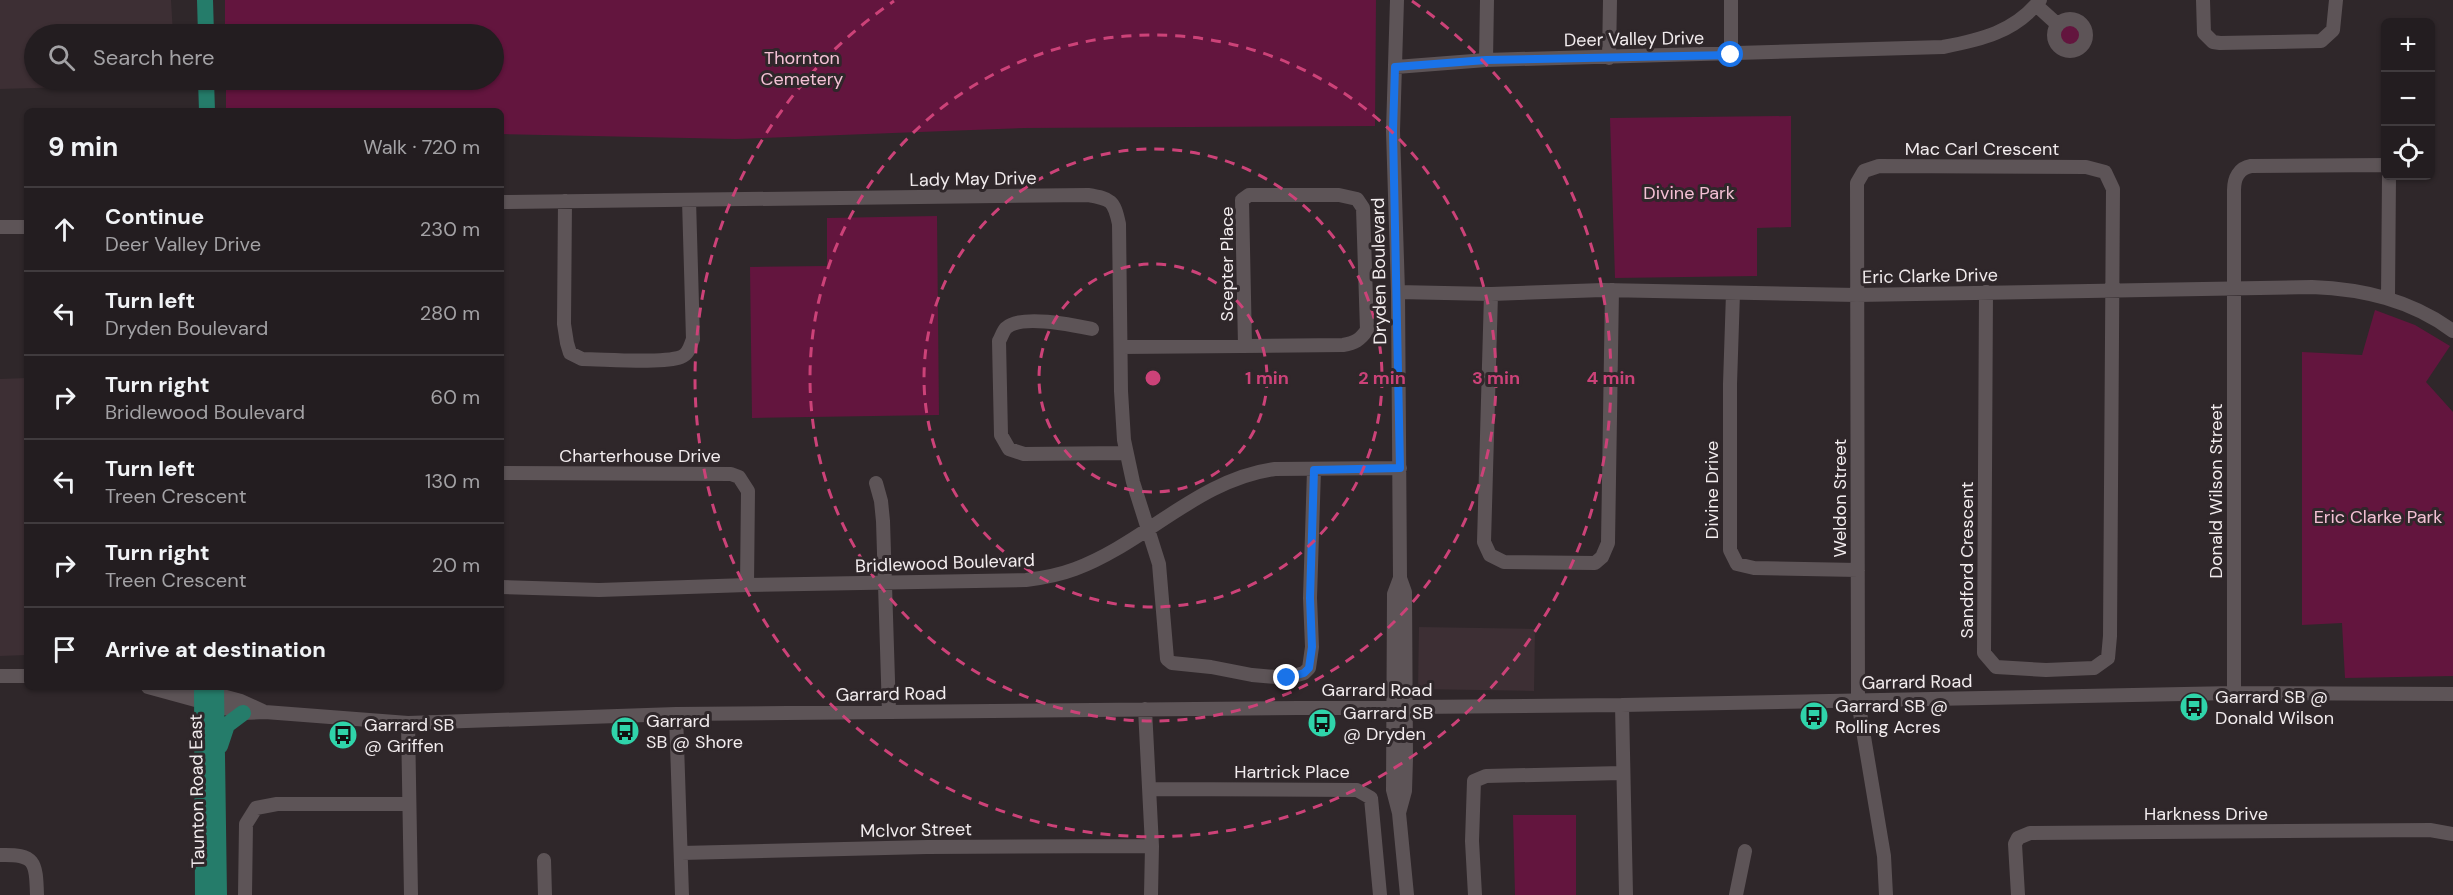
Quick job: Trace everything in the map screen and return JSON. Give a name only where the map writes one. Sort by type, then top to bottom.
[{"type":"main road","points":[[205,0],[206,24]]},
{"type":"main road","points":[[207,90],[207,108]]},
{"type":"main road","name":"Taunton Road East","points":[[206,693],[218,756],[219,895]]},
{"type":"main road","name":"Taunton Road East","points":[[203,895],[206,693]]},
{"type":"main road","points":[[218,756],[227,725],[243,713]]},
{"type":"street","name":"Dryden Boulevard","points":[[1397,0],[1393,131],[1398,292],[1400,578],[1394,594],[1405,791],[1398,813],[1407,895]]},
{"type":"street","points":[[1486,60],[1487,0]]},
{"type":"street","points":[[1609,58],[1610,0]]},
{"type":"street","points":[[1731,0],[1731,55]]},
{"type":"street","points":[[2203,0],[2204,33],[2213,42],[2220,44],[2320,41],[2333,30],[2336,0]]},
{"type":"street","name":"Deer Valley Drive","points":[[1395,67],[1486,60],[1731,55],[1943,47],[1983,40],[2014,24],[2038,3]]},
{"type":"street","points":[[2038,3],[2057,24]]},
{"type":"street","name":"Donald Wilson Street","points":[[2234,693],[2234,190],[2236,178],[2243,169],[2252,166],[2381,165]]},
{"type":"street","name":"Mac Carl Crescent","points":[[1857,295],[1857,183],[1864,171],[1879,166],[2085,167],[2105,172],[2113,189],[2111,292]]},
{"type":"street","points":[[2388,298],[2389,180]]},
{"type":"street","name":"Lady May Drive","points":[[504,202],[1088,195],[1108,199],[1115,207],[1119,224],[1121,391],[1126,453],[1159,564],[1167,659],[1172,663],[1211,667],[1252,675],[1296,677],[1304,673],[1311,662],[1310,598],[1314,470]]},
{"type":"street","name":"Scepter Place","points":[[1121,347],[1343,345],[1355,343],[1367,330],[1363,208],[1357,199],[1339,195],[1249,195],[1242,200],[1245,345]]},
{"type":"street","points":[[565,201],[564,324],[570,353],[582,359],[666,360],[682,357],[689,351],[693,339],[688,200]]},
{"type":"street","points":[[0,227],[24,227]]},
{"type":"street","name":"Eric Clarke Drive","points":[[1398,292],[1491,294],[1612,290],[1857,295],[2336,288],[2388,298],[2424,314],[2453,332]]},
{"type":"street","points":[[1491,294],[1484,542],[1490,555],[1504,562],[1595,563],[1602,557],[1608,543],[1612,290]]},
{"type":"street","name":"Sandford Crescent","points":[[1986,292],[1984,652],[1996,667],[2046,670],[2094,668],[2108,658],[2111,292]]},
{"type":"street","name":"Divine Drive","points":[[1733,293],[1730,384],[1730,550],[1737,564],[1754,568],[1858,570]]},
{"type":"street","name":"Weldon Street","points":[[1857,295],[1858,701],[1884,856],[1886,895]]},
{"type":"street","points":[[1092,329],[1059,322],[1016,323],[1006,328],[999,341],[1001,435],[1009,449],[1024,454],[1126,453]]},
{"type":"street","name":"Bridlewood Boulevard","points":[[504,587],[599,590],[1026,580],[1049,577],[1076,569],[1100,558],[1206,493],[1256,471],[1400,468]]},
{"type":"street","name":"Charterhouse Drive","points":[[504,473],[731,474],[739,477],[748,491],[747,585]]},
{"type":"street","points":[[876,483],[883,521],[889,712]]},
{"type":"street","points":[[0,676],[24,676]]},
{"type":"street","name":"Garrard Road","points":[[177,690],[241,700],[265,712]]},
{"type":"street","name":"Garrard Road","points":[[206,693],[243,713],[265,712],[408,723],[676,714],[1400,708],[2234,693],[2453,694]]},
{"type":"street","points":[[1622,705],[1626,895]]},
{"type":"street","points":[[1145,709],[1152,846],[1151,895]]},
{"type":"street","points":[[676,714],[682,895]]},
{"type":"street","points":[[408,723],[411,895]]},
{"type":"street","points":[[1475,895],[1472,841],[1474,781],[1486,776],[1622,773]]},
{"type":"street","name":"Hartrick Place","points":[[1149,789],[1357,790],[1371,798],[1380,895]]},
{"type":"street","points":[[246,895],[246,824],[256,808],[277,804],[409,804]]},
{"type":"street","name":"Harkness Drive","points":[[2018,895],[2015,844],[2018,838],[2030,833],[2430,830],[2453,834]]},
{"type":"street","name":"McIvor Street","points":[[681,853],[927,847],[1152,846]]},
{"type":"street","points":[[1736,895],[1745,851]]},
{"type":"street","points":[[0,855],[21,855],[32,863],[37,875],[37,895]]},
{"type":"street","points":[[544,860],[545,895]]},
{"type":"shaded area","points":[[0,0],[171,0],[172,24],[24,24],[24,88],[0,89]]},
{"type":"shaded area","points":[[24,378],[24,655],[0,656],[0,379]]},
{"type":"shaded area","points":[[1419,627],[1535,629],[1534,691],[1418,689]]},
{"type":"green space","name":"Thornton Cemetery","points":[[225,0],[1376,0],[1375,126],[1025,128],[736,139],[504,134],[504,108],[226,108],[226,90],[504,90],[504,24],[225,24]]},
{"type":"green space","points":[[2070,23],[2075,24],[2081,30],[2081,40],[2075,46],[2070,47],[2065,46],[2059,40],[2058,35],[2059,30],[2065,24]]},
{"type":"green space","name":"Divine Park","points":[[1791,116],[1791,227],[1757,228],[1757,276],[1615,278],[1610,118]]},
{"type":"green space","points":[[937,216],[939,415],[752,418],[750,267],[827,266],[827,218]]},
{"type":"green space","name":"Eric Clarke Park","points":[[2375,310],[2415,325],[2450,346],[2426,382],[2453,412],[2453,676],[2345,678],[2342,623],[2302,625],[2302,352],[2362,355]]},
{"type":"green space","points":[[1513,815],[1576,815],[1576,895],[1515,895]]},
{"type":"place","name":"Garrard SB @ Donald Wilson","points":[[2194,707]]},
{"type":"place","name":"Garrard SB @ Rolling Acres","points":[[1814,716]]},
{"type":"place","name":"Garrard SB @ Dryden","points":[[1322,723]]},
{"type":"place","name":"Garrard SB @ Shore","points":[[625,731]]},
{"type":"place","name":"Garrard SB @ Griffen","points":[[343,735]]},
{"type":"route","points":[[1287,678],[1304,673],[1311,662],[1310,598],[1314,470],[1400,468],[1393,131],[1395,67],[1486,60],[1731,55]]}]
